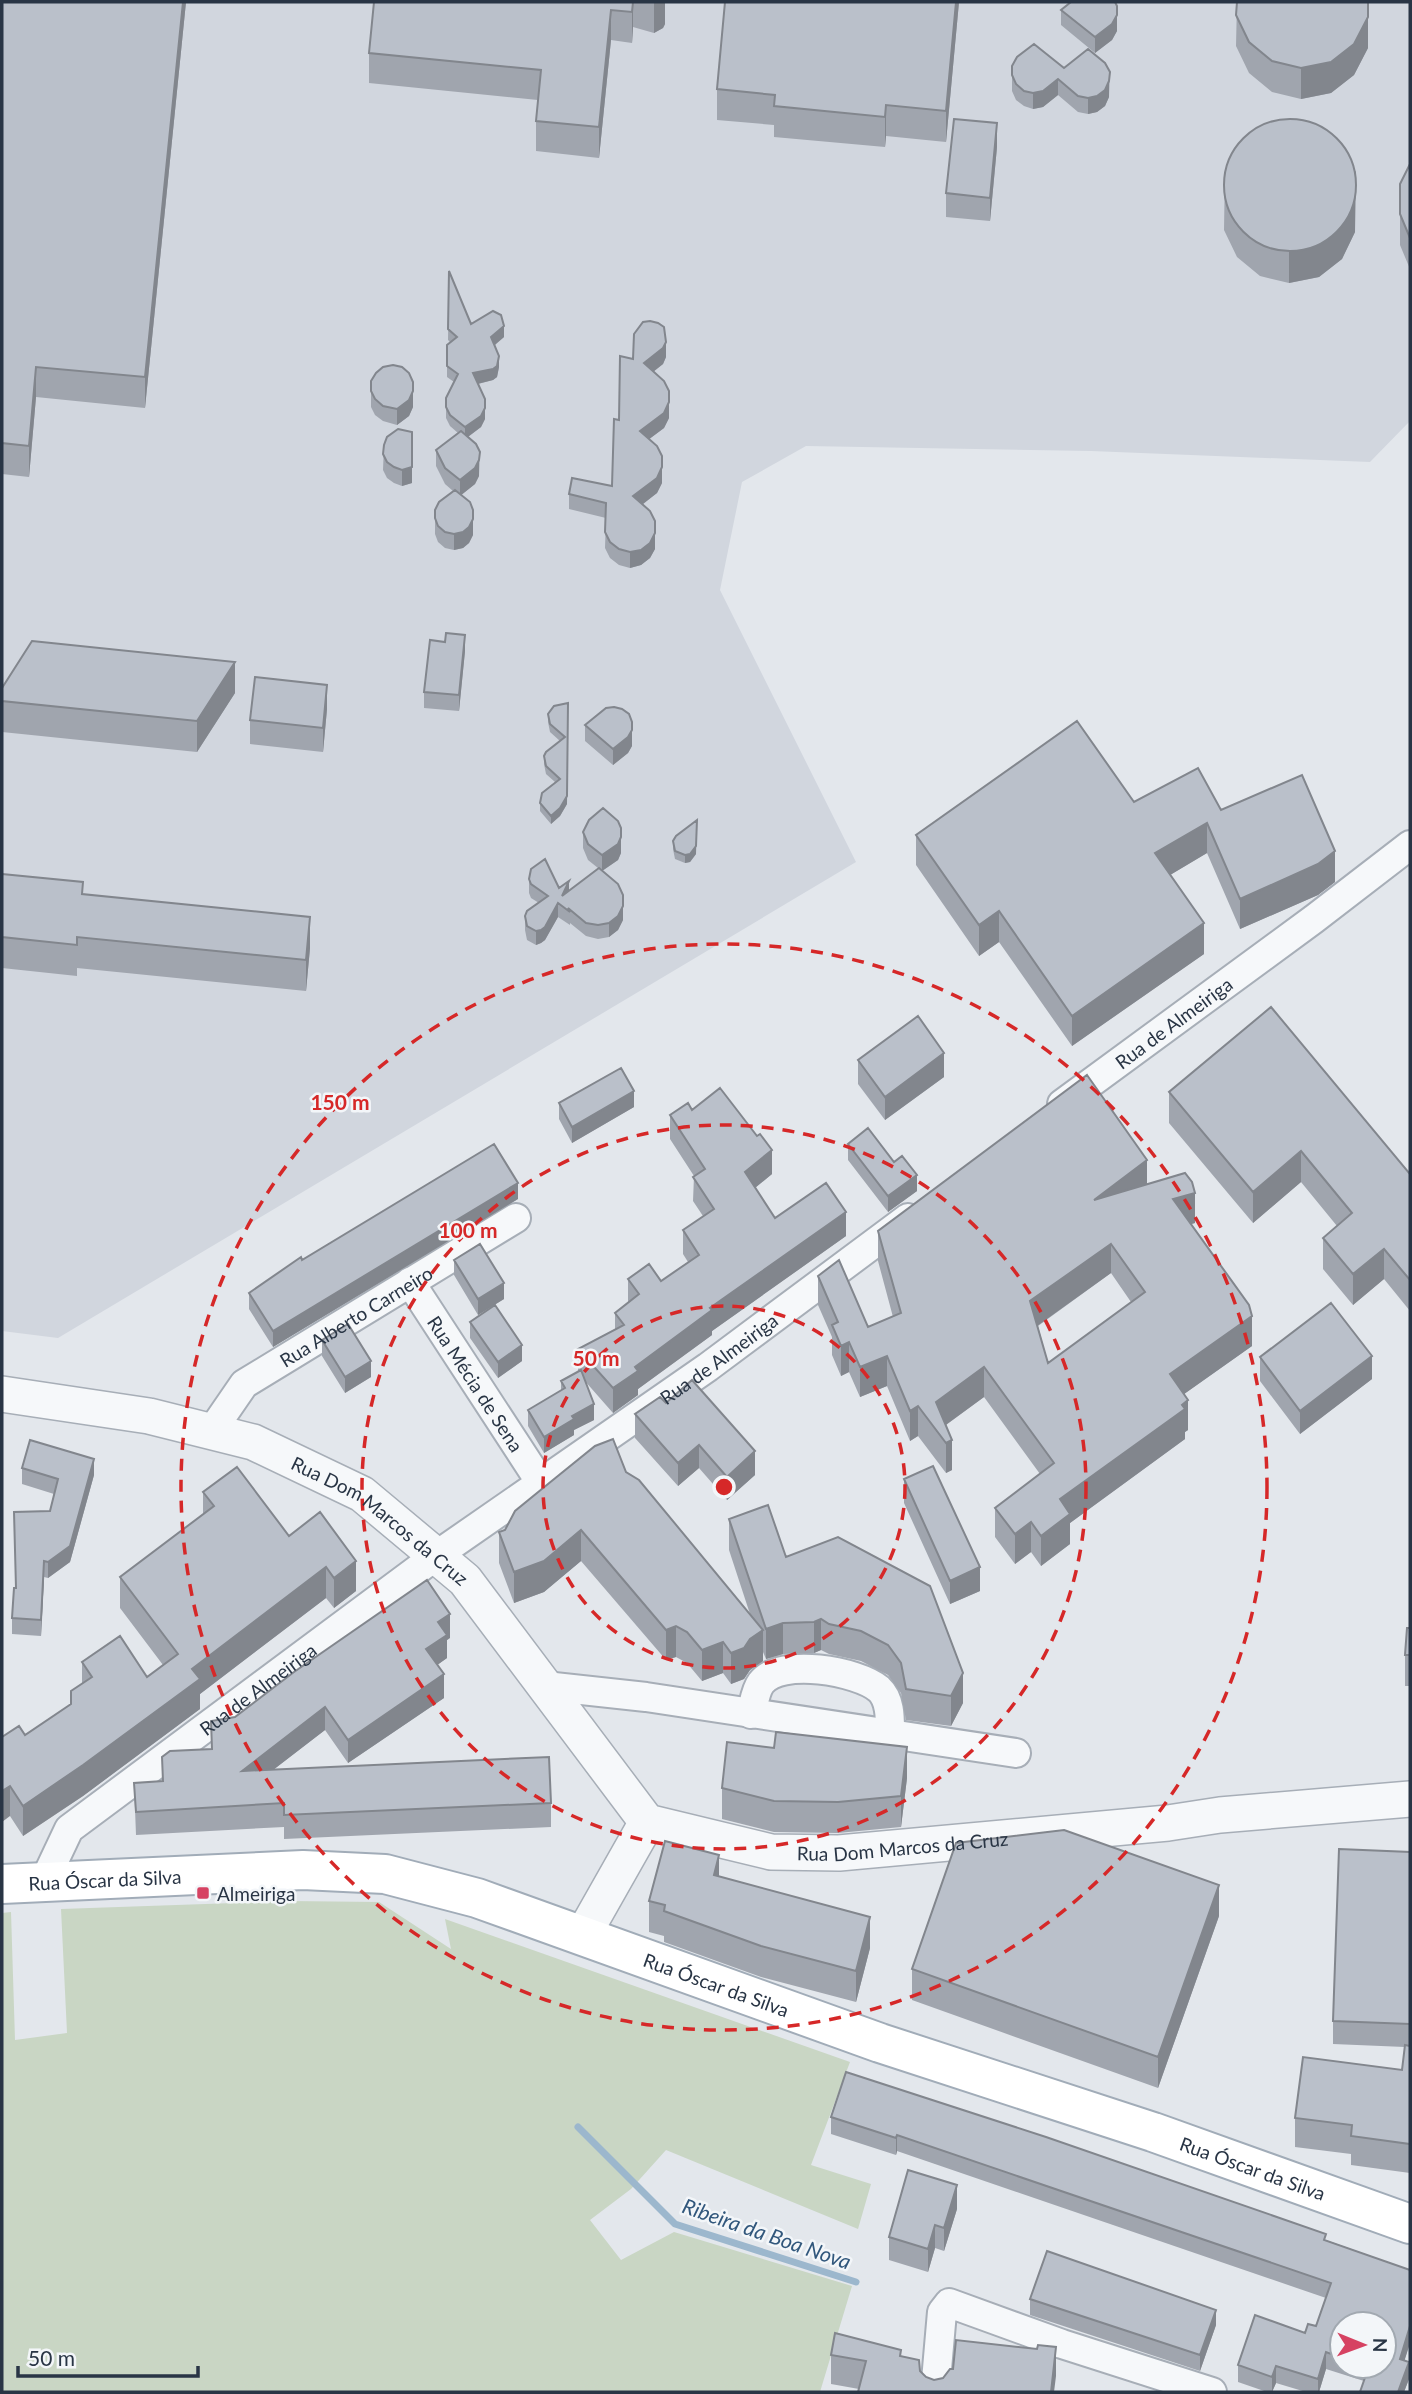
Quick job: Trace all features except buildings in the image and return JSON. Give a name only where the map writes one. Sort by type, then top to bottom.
[{"type":"main road","name":"Rua Óscar da Silva","points":[[2,1884],[303,1870],[385,1874],[477,1898],[880,2043],[1153,2132],[1410,2224]]},
{"type":"street","name":"Rua de Almeiriga","points":[[1042,1118],[1314,919],[1410,845]]},
{"type":"street","name":"Rua de Almeiriga","points":[[43,1884],[69,1829],[437,1555],[708,1367],[931,1201]]},
{"type":"street","name":"Rua Alberto Carneiro","points":[[211,1432],[244,1384],[516,1218]]},
{"type":"street","name":"Rua Mécia de Sena","points":[[410,1283],[541,1483]]},
{"type":"street","name":"Rua Dom Marcos da Cruz","points":[[2,1394],[149,1416],[253,1442],[362,1494],[465,1580],[647,1822],[771,1852],[839,1853],[1410,1799]]},
{"type":"street","points":[[751,1714],[761,1683],[771,1674],[792,1668],[811,1669],[863,1679],[881,1690],[887,1703],[890,1735]]},
{"type":"street","points":[[545,1686],[646,1698],[1016,1753]]},
{"type":"street","points":[[583,1935],[647,1822]]},
{"type":"street","points":[[935,2392],[942,2312],[949,2303],[1062,2344],[1212,2392]]},
{"type":"shaded area","points":[[2,2],[1410,2],[1410,421],[1370,462],[1091,451],[806,446],[742,482],[720,590],[856,862],[58,1338],[2,1331]]},
{"type":"green space","points":[[288,1901],[379,1902],[451,1949],[445,1919],[850,2062],[811,2165],[871,2184],[858,2229],[666,2150],[631,2189],[590,2220],[621,2260],[674,2232],[852,2286],[820,2392],[2,2392],[2,1913],[11,1912],[15,2040],[67,2033],[61,1909]]},
{"type":"waterway","name":"Ribeira da Boa Nova","points":[[578,2127],[675,2224],[856,2282]]},
{"type":"place","name":"Almeiriga","points":[[203,1893]]}]
